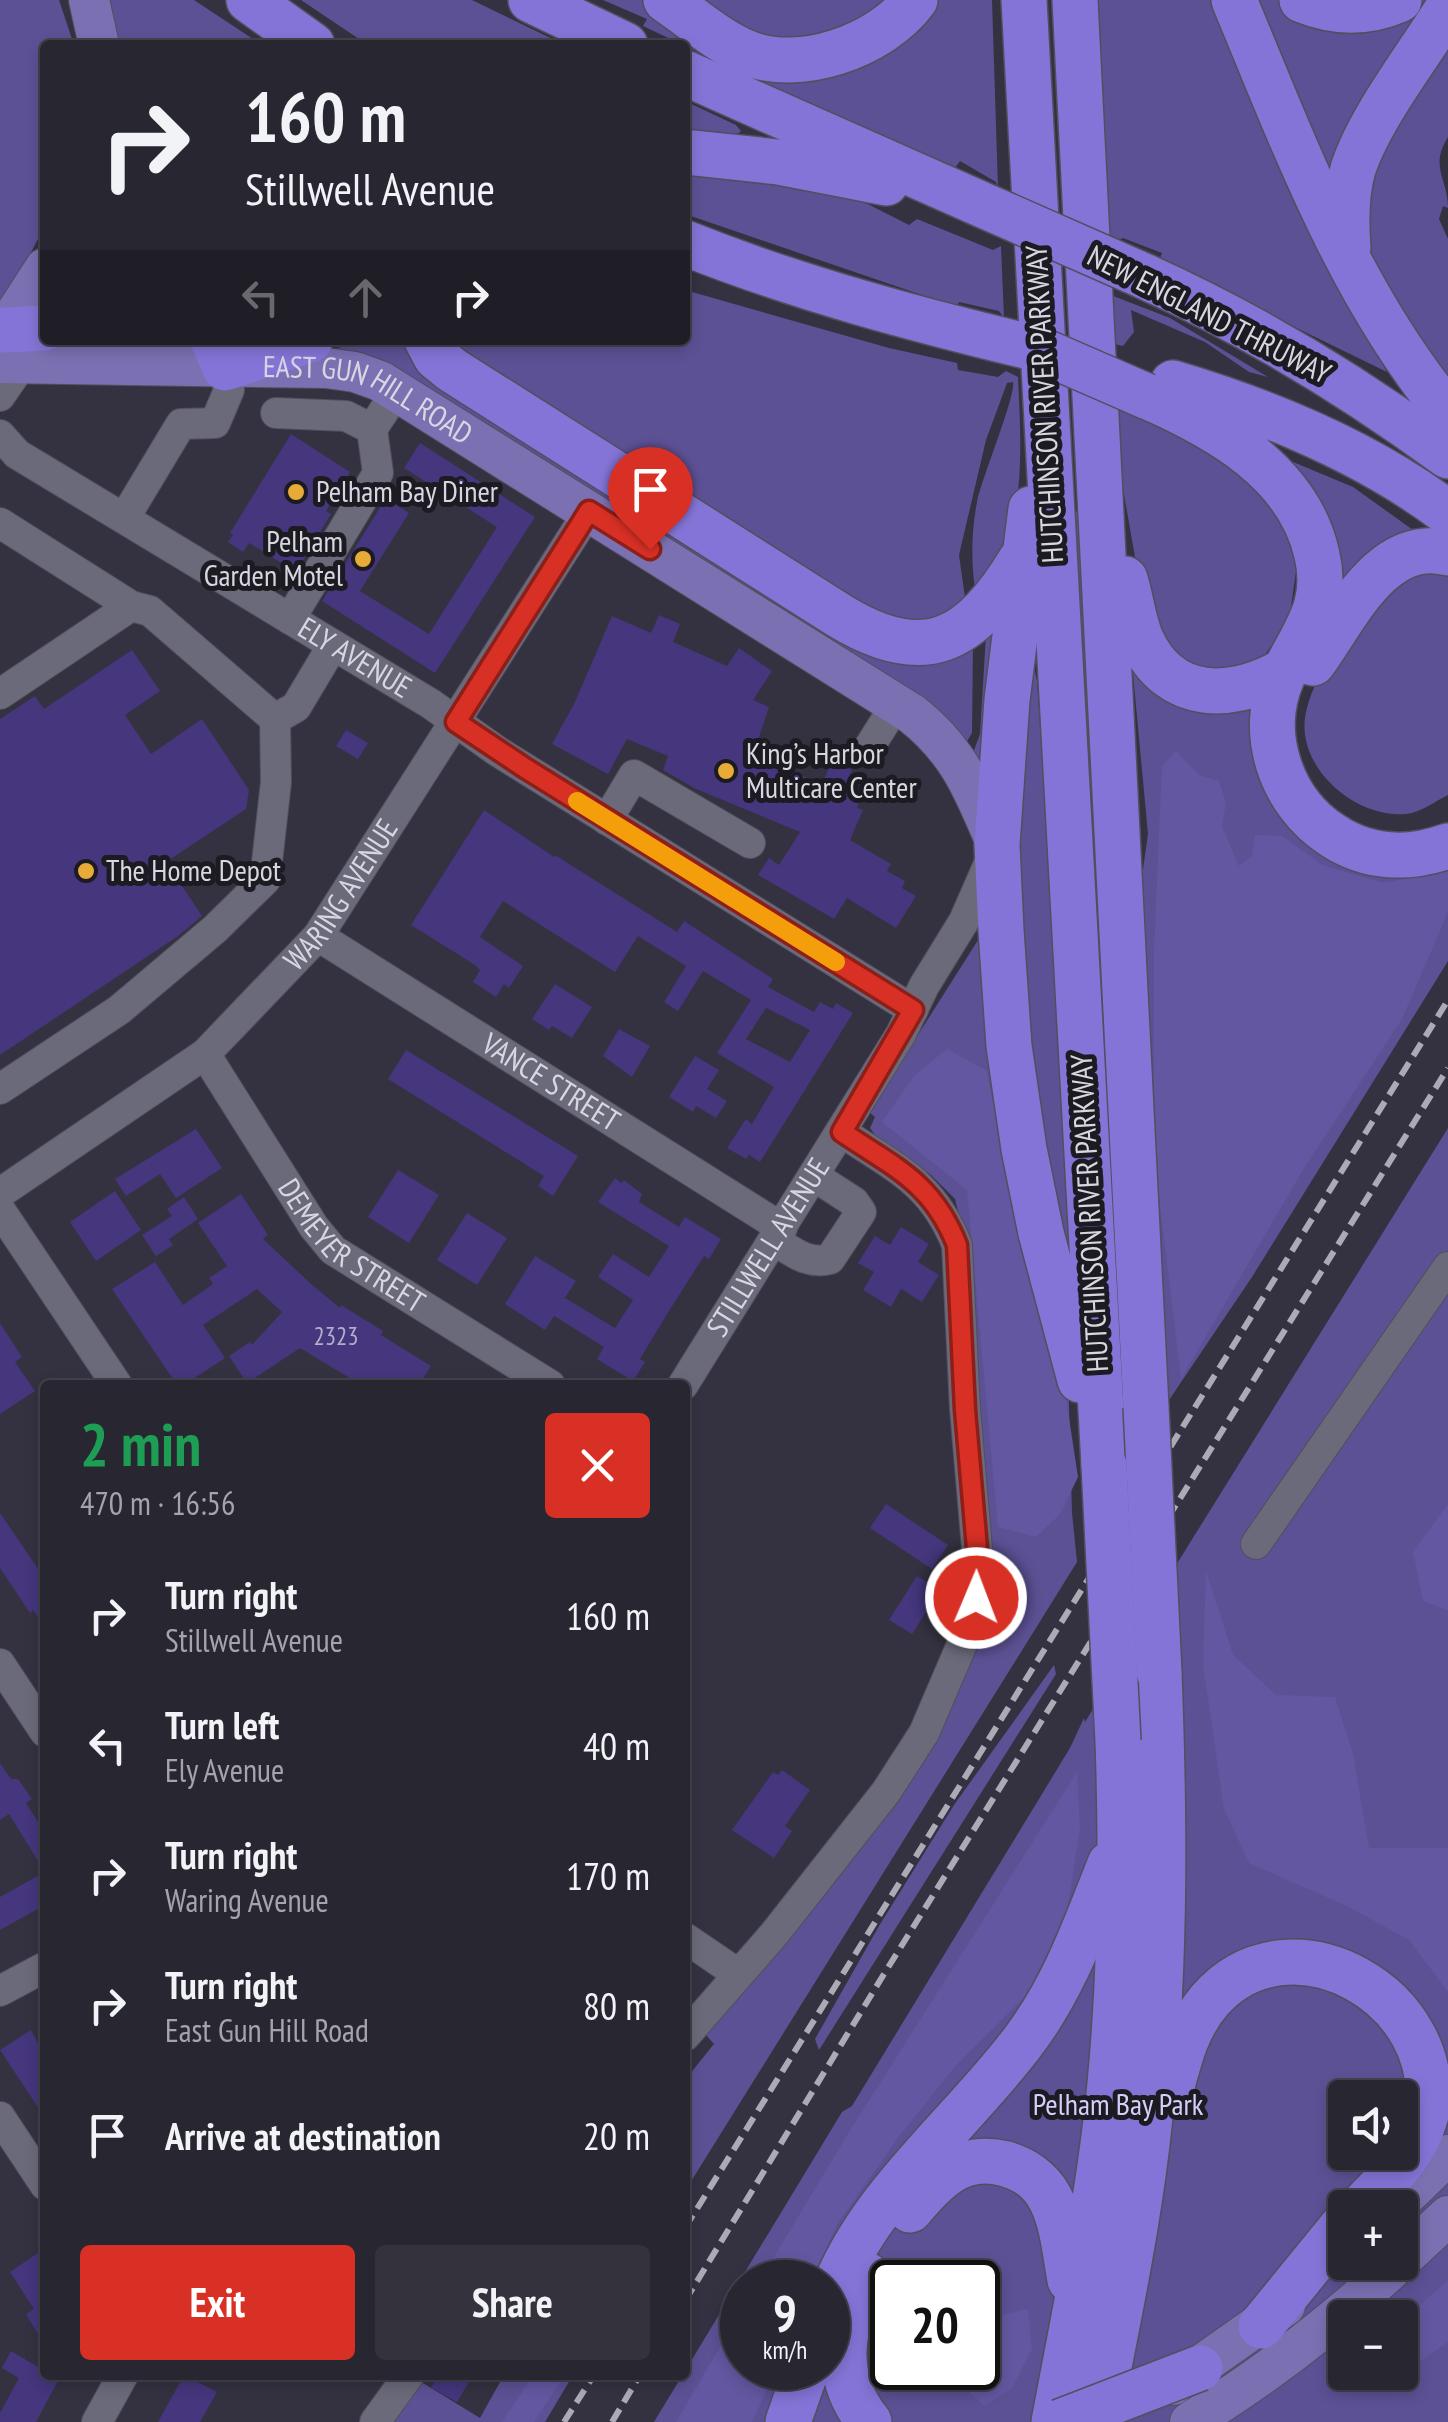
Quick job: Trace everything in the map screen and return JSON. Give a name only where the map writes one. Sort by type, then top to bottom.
[{"type":"highway","points":[[249,0],[305,40]]},
{"type":"highway","points":[[531,0],[615,40]]},
{"type":"highway","points":[[666,0],[742,51],[791,60],[818,57],[860,42],[900,17],[915,0]]},
{"type":"highway","name":"HUTCHINSON RIVER PARKWAY","points":[[1024,0],[1121,1834],[1119,1970],[1110,2085],[1057,2422]]},
{"type":"highway","name":"HUTCHINSON RIVER PARKWAY","points":[[1076,0],[1159,1672],[1164,1850],[1161,1978],[1150,2122],[1134,2232],[1098,2422]]},
{"type":"highway","points":[[1234,0],[1348,264],[1380,320],[1448,413]]},
{"type":"highway","points":[[1302,0],[1332,9],[1353,10],[1399,0]]},
{"type":"highway","points":[[1348,264],[1347,200],[1356,162],[1448,8]]},
{"type":"highway","name":"NEW ENGLAND THRUWAY","points":[[690,75],[1144,276],[1244,326],[1310,364],[1448,456]]},
{"type":"highway","points":[[690,153],[778,162],[976,202]]},
{"type":"highway","name":"NEW ENGLAND THRUWAY","points":[[690,245],[889,313],[1038,349],[1147,386],[1237,404],[1308,432],[1378,468],[1448,513]]},
{"type":"highway","points":[[690,274],[889,313]]},
{"type":"highway","points":[[219,354],[278,345]]},
{"type":"highway","points":[[430,345],[436,357],[452,370],[883,640],[924,643],[961,630],[991,604],[1023,555]]},
{"type":"highway","points":[[1147,386],[1248,453],[1278,482],[1307,526],[1318,555],[1319,593],[1308,633],[1286,670],[1274,710],[1274,741],[1282,776],[1301,808],[1335,837],[1370,852],[1410,855],[1448,846]]},
{"type":"highway","points":[[1045,418],[1011,658],[997,845],[1009,1046],[1024,1149],[1041,1232],[1104,1466]]},
{"type":"highway","points":[[1102,502],[1141,639],[1165,671],[1194,687],[1224,692],[1251,688],[1286,670]]},
{"type":"highway","points":[[1448,553],[1411,552],[1381,570],[1303,679],[1292,720],[1302,772],[1324,802],[1342,816],[1395,832],[1448,818]]},
{"type":"highway","points":[[848,2260],[881,2207],[1014,2054],[1036,2023],[1077,1951],[1121,1834]]},
{"type":"highway","points":[[1134,2232],[1190,2029],[1223,1987],[1251,1972],[1287,1962],[1322,1964],[1368,1982],[1402,2013],[1425,2053],[1426,2114],[1416,2140],[1377,2190]]},
{"type":"highway","points":[[869,2422],[851,2396],[843,2368],[843,2342],[850,2315],[864,2280],[897,2227],[934,2183],[960,2166],[1000,2162],[1028,2173],[1042,2186],[1060,2225],[1075,2310]]},
{"type":"highway","points":[[1261,2326],[1328,2243]]},
{"type":"highway","points":[[1057,2422],[1200,2368]]},
{"type":"highway","points":[[788,2422],[799,2390]]},
{"type":"main road","points":[[89,0],[98,40]]},
{"type":"main road","points":[[12,352],[40,281]]},
{"type":"main road","name":"EAST GUN HILL ROAD","points":[[12,352],[219,354],[369,376],[897,704],[950,750],[968,777],[997,845]]},
{"type":"main road","points":[[1412,2190],[1448,2156]]},
{"type":"main road","points":[[1418,2244],[1448,2216]]},
{"type":"main road","points":[[1109,2422],[1261,2326],[1328,2268]]},
{"type":"main road","points":[[1190,2422],[1316,2336],[1379,2280]]},
{"type":"street","points":[[126,517],[181,424],[215,424],[228,390],[219,354]]},
{"type":"street","points":[[290,619],[378,473],[372,430],[396,391]]},
{"type":"street","points":[[276,413],[346,416],[372,430]]},
{"type":"street","name":"ELY AVENUE","points":[[0,435],[17,454],[333,644],[913,1010]]},
{"type":"street","name":"WARING AVENUE","points":[[0,1192],[205,1054],[318,936],[589,511]]},
{"type":"street","points":[[0,523],[132,606],[150,612],[275,718],[276,782],[264,880],[216,929],[119,1010],[0,1088]]},
{"type":"street","points":[[0,694],[132,606]]},
{"type":"street","points":[[275,718],[296,707],[333,644]]},
{"type":"street","points":[[868,749],[897,704]]},
{"type":"street","points":[[607,820],[634,776],[750,843]]},
{"type":"street","name":"STILLWELL AVENUE","points":[[686,1380],[842,1132],[913,1010],[964,921],[997,845]]},
{"type":"street","name":"VANCE STREET","points":[[318,936],[778,1234],[800,1257],[823,1261],[830,1259],[861,1212],[854,1202],[814,1176]]},
{"type":"street","name":"DEMEYER STREET","points":[[205,1054],[314,1227],[333,1250],[542,1380]]},
{"type":"street","points":[[690,2030],[774,1933],[886,1792],[924,1733],[963,1642],[976,1598],[978,1560],[957,1245],[950,1227],[922,1186],[842,1132]]},
{"type":"street","points":[[0,1210],[114,1380]]},
{"type":"street","points":[[1256,1544],[1448,1268]]},
{"type":"street","points":[[0,1664],[40,1724]]},
{"type":"street","points":[[690,1941],[738,1974]]},
{"type":"street","points":[[0,1991],[40,1969]]},
{"type":"street","points":[[0,2117],[40,2177]]},
{"type":"street","points":[[98,2422],[121,2380]]},
{"type":"street","points":[[375,2422],[397,2380]]},
{"type":"green space","points":[[0,0],[59,0],[72,40],[40,40],[40,235],[12,290],[0,302]]},
{"type":"green space","points":[[106,0],[194,0],[254,40],[118,40]]},
{"type":"green space","points":[[301,0],[472,0],[555,40],[361,40]]},
{"type":"green space","points":[[603,0],[647,0],[754,75],[929,0],[992,0],[998,189],[996,182],[960,161],[952,172],[690,48],[690,40],[673,40],[643,26],[647,19]]},
{"type":"green space","points":[[700,0],[904,0],[887,16],[782,45],[755,39]]},
{"type":"green space","points":[[1098,0],[1211,0],[1316,245],[1387,372],[1159,261],[1162,253],[1123,238],[1110,240]]},
{"type":"green space","points":[[1250,0],[1441,0],[1335,182]]},
{"type":"green space","points":[[1448,25],[1448,137],[1440,165],[1448,208],[1443,206],[1439,219],[1448,239],[1448,389],[1366,259],[1372,150]]},
{"type":"green space","points":[[690,103],[736,125],[741,131],[733,138],[690,133]]},
{"type":"green space","points":[[690,171],[844,192],[909,225],[917,219],[993,250],[1001,246],[1004,318],[999,311],[959,302],[957,307],[690,216]]},
{"type":"green space","points":[[690,291],[889,348],[957,363],[958,370],[998,377],[1006,371],[1018,377],[1018,492],[1005,548],[993,573],[976,596],[972,549],[977,502],[1013,382],[1007,383],[986,440],[959,555],[965,598],[934,624],[890,625],[450,345],[690,345]]},
{"type":"green space","points":[[1108,294],[1170,318],[1268,377],[1249,372],[1205,342],[1131,310],[1134,332],[1123,346],[1115,344]]},
{"type":"green space","points":[[61,345],[202,345],[203,347]]},
{"type":"green space","points":[[347,345],[416,345],[851,641],[973,641],[972,733],[966,743],[333,350]]},
{"type":"green space","points":[[1112,395],[1232,459],[1289,530],[1296,571],[1289,621],[1264,656],[1221,677],[1190,670],[1145,614],[1115,443]]},
{"type":"green space","points":[[1286,459],[1353,487],[1420,535],[1319,632]]},
{"type":"green space","points":[[1080,511],[1093,788],[1080,789],[1063,513]]},
{"type":"green space","points":[[1448,567],[1448,795],[1406,814],[1367,808],[1332,785],[1309,751],[1305,732],[1311,694],[1340,643],[1388,581]]},
{"type":"green space","points":[[997,633],[982,769],[973,753],[980,734],[986,635]]},
{"type":"green space","points":[[1027,633],[1037,681],[1048,838],[1073,1320],[1010,918]]},
{"type":"green space","points":[[1132,663],[1252,702],[1254,754],[1289,824],[1448,858],[1448,961],[1252,1277],[1165,1406],[1136,919],[1148,834]]},
{"type":"green space","points":[[987,926],[1068,1369],[1077,1562],[690,2183],[690,2074],[714,2044],[707,2036],[707,2028],[873,1826],[984,1595],[987,1490],[966,1244],[955,1199],[931,1175],[877,1138],[870,1128],[875,1117],[869,1112]]},
{"type":"green space","name":"Pelham Bay Park","points":[[1448,1128],[1448,2422],[654,2422],[679,2380],[690,2380],[690,2363],[720,2313],[720,2390],[850,2390],[850,2260],[752,2260],[842,2112],[852,2106],[1070,1748],[1084,1718],[1085,1722],[1174,1577],[1173,1570]]},
{"type":"green space","points":[[1054,1665],[1056,1674],[819,2050],[815,2039],[879,1926],[954,1805]]},
{"type":"green space","points":[[418,2380],[480,2418],[501,2380],[570,2380],[545,2422],[387,2422]]},
{"type":"shaded area","points":[[1176,751],[1199,775],[1219,781],[1226,803],[1222,827],[1239,866],[1252,856],[1255,835],[1282,836],[1322,865],[1383,883],[1448,871],[1448,912],[1402,1019],[1304,1168],[1181,1379],[1154,1154],[1154,951],[1162,766]]},
{"type":"shaded area","points":[[947,1049],[987,1071],[1019,1238],[1060,1359],[1078,1477],[1060,1514],[1036,1537],[998,1527],[967,1190],[882,1122],[914,1076]]},
{"type":"shaded area","points":[[1448,1504],[1448,1610],[1423,1601],[1413,1552]]},
{"type":"shaded area","points":[[1206,1571],[1233,1655],[1276,1695],[1335,1697],[1353,1754],[1369,1848],[1448,1848],[1448,1992],[1409,1940],[1347,1906],[1249,1863],[1224,1809],[1203,1664]]},
{"type":"shaded area","points":[[1077,1772],[1080,1828],[1067,1911],[1028,1994],[956,2065],[900,2135],[836,2226],[821,2260],[772,2260]]},
{"type":"shaded area","points":[[1448,2280],[1448,2342],[1418,2363],[1418,2307]]},
{"type":"shaded area","points":[[1028,2309],[1032,2349],[1012,2388],[984,2406],[967,2390],[1000,2390],[1000,2315]]},
{"type":"shaded area","points":[[720,2347],[720,2390],[767,2390],[752,2422],[676,2422]]},
{"type":"shaded area","points":[[530,2380],[560,2382],[534,2422],[502,2422]]},
{"type":"building","name":"Pelham Bay Diner","points":[[291,434],[350,472],[326,511],[331,514],[292,579],[279,571],[283,564],[249,543],[243,552],[228,542]]},
{"type":"building","name":"Pelham Garden Motel","points":[[420,443],[535,517],[435,673],[322,601],[386,498],[409,513],[360,591],[429,634],[497,527],[404,468]]},
{"type":"building","name":"King’s Harbor Multicare Center","points":[[659,615],[680,624],[673,642],[727,666],[739,648],[772,671],[753,700],[769,707],[753,755],[822,784],[832,761],[852,770],[848,779],[859,783],[854,795],[861,798],[857,808],[863,810],[850,840],[891,864],[887,871],[905,881],[902,888],[916,896],[896,928],[847,898],[834,919],[758,875],[769,858],[779,865],[800,832],[696,789],[663,770],[668,756],[627,739],[608,774],[552,744],[612,616],[651,633]]},
{"type":"building","name":"The Home Depot","points":[[132,650],[160,691],[125,715],[151,754],[202,719],[249,790],[246,809],[166,862],[202,916],[0,1055],[0,719],[35,696],[44,709]]},
{"type":"building","points":[[346,730],[368,743],[358,759],[336,746]]},
{"type":"building","points":[[484,810],[677,932],[684,921],[773,979],[768,987],[814,1012],[820,1002],[833,1009],[836,1003],[853,1013],[760,1162],[727,1148],[746,1119],[752,1124],[774,1087],[717,1053],[751,1000],[703,971],[678,1011],[664,1002],[686,966],[638,936],[615,972],[503,901],[480,937],[523,966],[509,988],[504,984],[496,997],[473,982],[480,970],[475,965],[411,925]],"holes":[[[766,1008],[810,1030],[790,1062],[746,1039]]]},
{"type":"building","points":[[555,984],[592,1007],[572,1038],[532,1019]]},
{"type":"building","points":[[619,1029],[650,1046],[632,1077],[603,1056]]},
{"type":"building","points":[[406,1050],[578,1156],[553,1196],[538,1186],[544,1176],[388,1079]]},
{"type":"building","points":[[695,1056],[719,1070],[707,1089],[727,1101],[716,1118],[696,1106],[693,1112],[669,1097]]},
{"type":"building","points":[[196,1129],[222,1168],[176,1198],[160,1174],[126,1196],[115,1179]]},
{"type":"building","points":[[398,1170],[439,1195],[409,1243],[368,1217]]},
{"type":"building","points":[[615,1178],[621,1183],[624,1180],[642,1194],[639,1202],[679,1227],[685,1217],[721,1239],[709,1259],[704,1256],[667,1314],[640,1359],[645,1362],[634,1380],[597,1359],[604,1347],[554,1316],[545,1330],[505,1304],[535,1256],[576,1281],[565,1298],[615,1328],[633,1300],[598,1277],[613,1254],[649,1277],[669,1246],[598,1202]]},
{"type":"building","points":[[115,1191],[141,1230],[96,1261],[70,1222]]},
{"type":"building","points":[[241,1194],[268,1235],[263,1239],[310,1283],[340,1308],[341,1305],[383,1331],[381,1335],[431,1366],[422,1380],[353,1380],[300,1348],[252,1380],[245,1380],[229,1356],[250,1342],[252,1345],[282,1312],[257,1289],[203,1325],[225,1358],[192,1380],[174,1380],[112,1289],[155,1262],[183,1305],[213,1284],[209,1278],[227,1266],[198,1223]]},
{"type":"building","points":[[184,1197],[198,1219],[169,1239],[173,1245],[156,1256],[142,1235],[172,1216],[167,1209]]},
{"type":"building","points":[[467,1213],[507,1238],[477,1285],[437,1260]]},
{"type":"building","points":[[901,1227],[929,1244],[918,1262],[939,1275],[922,1302],[901,1289],[891,1307],[863,1290],[874,1272],[858,1263],[875,1236],[890,1245]]},
{"type":"building","points":[[0,1323],[22,1357],[15,1362],[35,1391],[0,1414]]},
{"type":"building","points":[[886,1504],[948,1545],[932,1569],[870,1528]]},
{"type":"building","points":[[0,1513],[40,1572],[40,1620],[33,1610],[30,1613],[0,1568]]},
{"type":"building","points":[[917,1576],[956,1600],[951,1616],[931,1604],[912,1634],[889,1620]]},
{"type":"building","points":[[0,1763],[32,1799],[26,1803],[40,1825],[40,1864],[9,1814],[0,1820]]},
{"type":"building","points":[[782,1770],[810,1790],[785,1826],[792,1831],[774,1858],[732,1830],[773,1772],[778,1775]]},
{"type":"building","points":[[40,1875],[40,1908],[0,1930],[0,1897]]},
{"type":"building","points":[[31,2030],[40,2047],[40,2110],[0,2050]]},
{"type":"building","points":[[38,2253],[40,2256],[40,2338],[26,2314],[34,2309],[10,2272]]},
{"type":"building","points":[[11,2351],[40,2368],[40,2380],[58,2380],[36,2422],[0,2422],[0,2413],[19,2378],[2,2368]]},
{"type":"building","points":[[181,2380],[194,2380],[217,2392],[200,2422],[158,2422]]},
{"type":"building","points":[[435,2380],[470,2380],[457,2402],[431,2388]]},
{"type":"railway","points":[[690,2220],[1448,1000]]},
{"type":"railway","points":[[690,2293],[1448,1068]]},
{"type":"railway","points":[[564,2422],[591,2380]]},
{"type":"railway","points":[[612,2422],[637,2380]]},
{"type":"slow traffic","points":[[577,801],[836,962]]},
{"type":"place","name":"Pelham Bay Diner","points":[[296,492]]},
{"type":"place","name":"Pelham Garden Motel","points":[[363,559]]},
{"type":"place","name":"King’s Harbor Multicare Center","points":[[726,771]]},
{"type":"place","name":"The Home Depot","points":[[86,871]]},
{"type":"route","points":[[650,549],[589,511],[456,722],[913,1010],[842,1132],[922,1186],[950,1227],[957,1245],[978,1560],[976,1598]]}]
